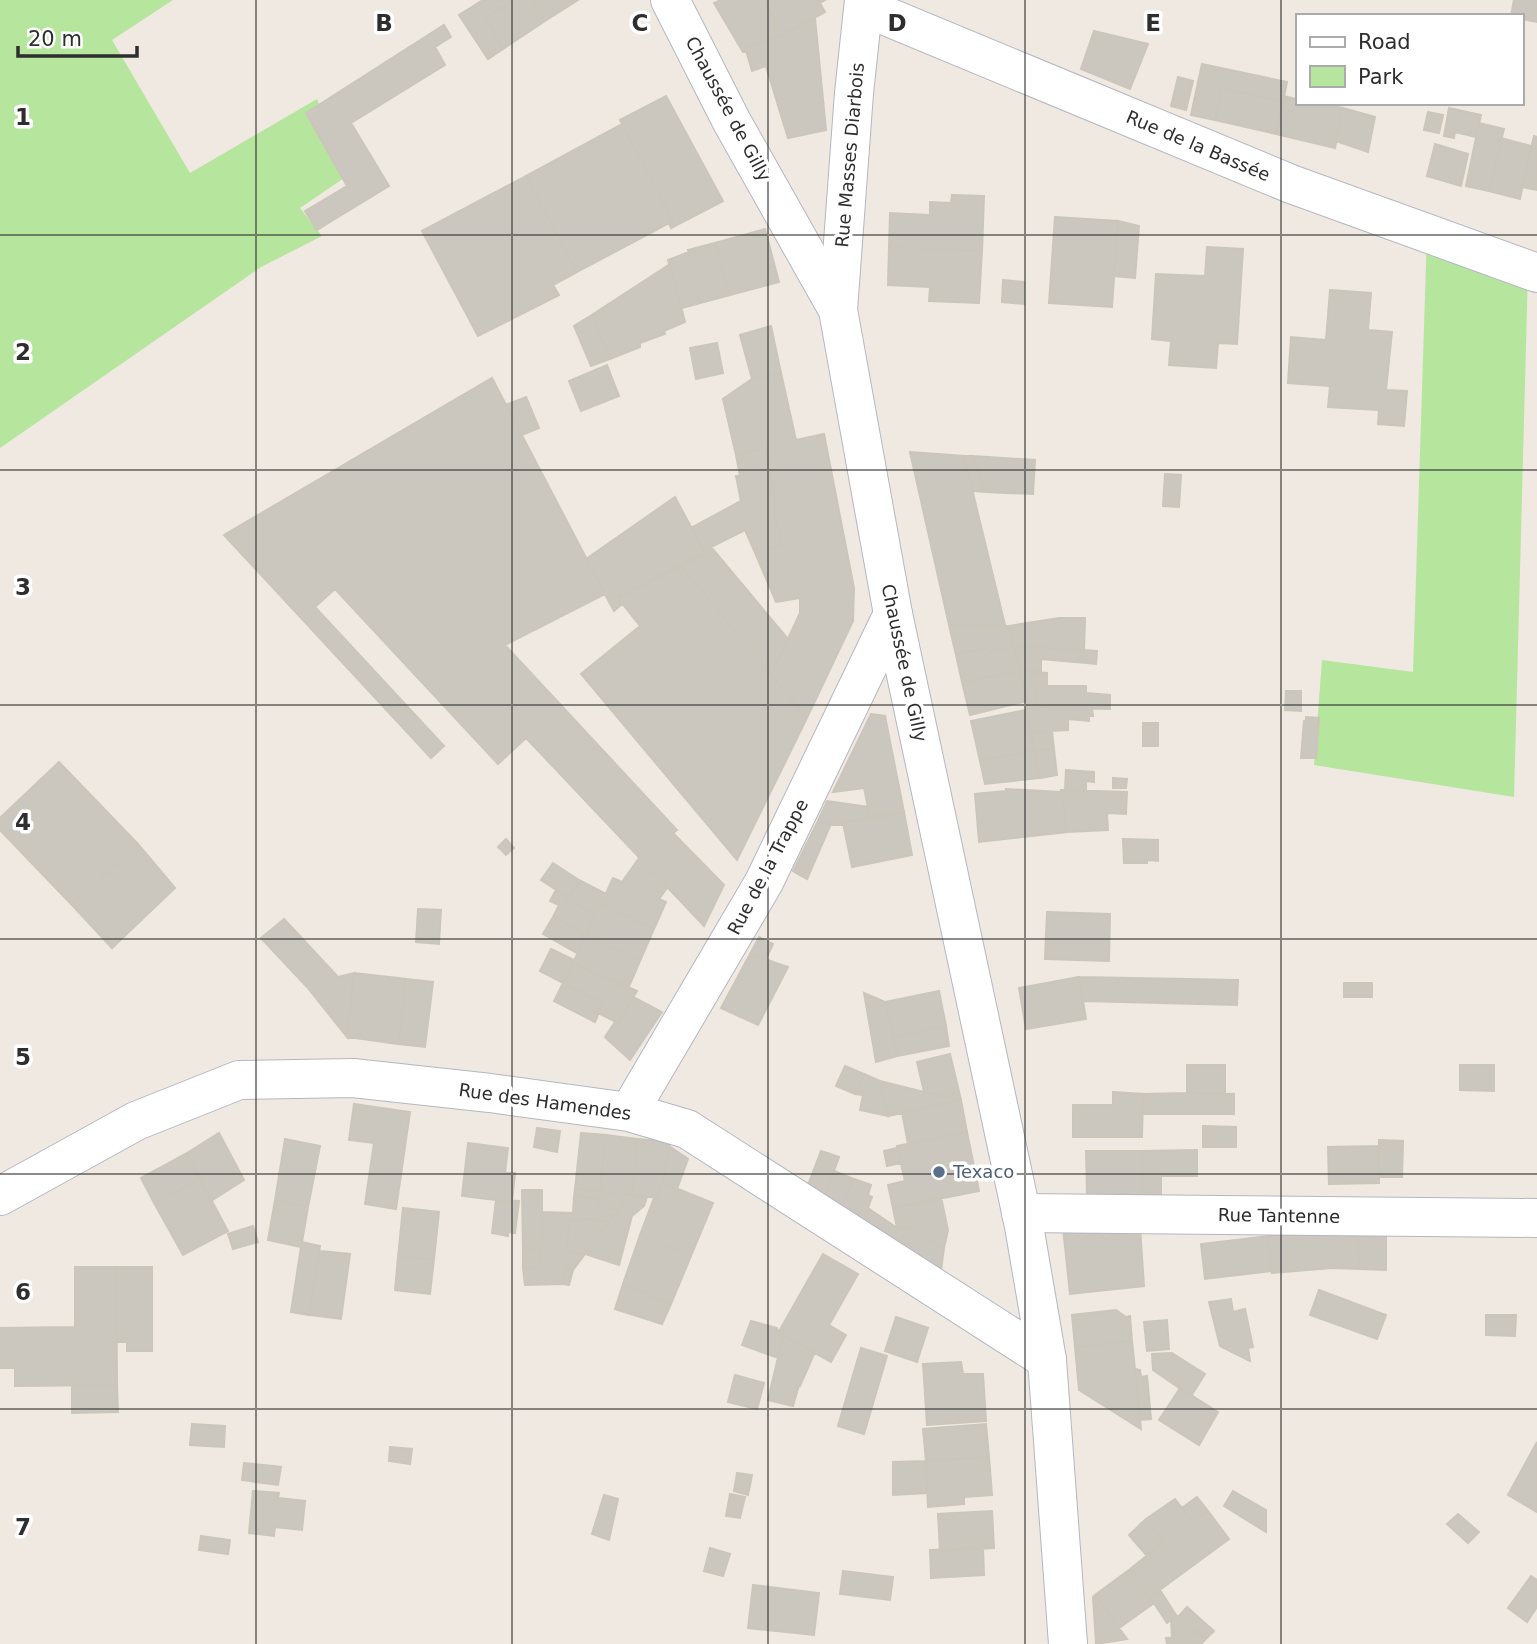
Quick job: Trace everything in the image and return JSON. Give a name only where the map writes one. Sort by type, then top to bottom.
[{"type":"street","name":"Chaussée de Gilly","points":[[670,0],[732,122],[838,310],[893,614],[1021,1213],[1047,1360],[1068,1644]]},
{"type":"street","name":"Rue Masses Diarbois","points":[[838,310],[854,93],[864,3]]},
{"type":"street","name":"Rue de la Bassée","points":[[864,3],[1292,184],[1537,273]]},
{"type":"street","name":"Rue de la Trappe","points":[[629,1111],[764,883],[893,614]]},
{"type":"street","name":"Rue des Hamendes","points":[[0,1196],[136,1121],[239,1080],[354,1078],[629,1111],[687,1129],[1047,1360]]},
{"type":"street","name":"Rue Tantenne","points":[[1021,1213],[1537,1218]]},
{"type":"green space","points":[[0,0],[173,0],[112,40],[190,173],[317,99],[347,176],[300,208],[322,236],[261,267],[0,448]]},
{"type":"green space","points":[[1427,233],[1528,270],[1514,797],[1314,765],[1322,660],[1413,672]]},
{"type":"building","points":[[483,0],[514,0],[486,18],[503,49],[488,59],[459,15]]},
{"type":"building","points":[[514,0],[531,0],[545,21],[503,49],[486,18]]},
{"type":"building","points":[[531,0],[578,0],[545,21]]},
{"type":"building","points":[[721,0],[764,0],[778,26],[774,28],[779,37],[745,47],[746,51],[743,52],[714,3]]},
{"type":"building","points":[[764,0],[825,0],[820,3],[825,12],[779,37],[774,28],[778,26]]},
{"type":"building","points":[[1514,0],[1537,0],[1537,22],[1523,19],[1523,14],[1511,14]]},
{"type":"building","points":[[815,18],[826,130],[788,138],[766,66],[752,71],[745,47],[779,37]]},
{"type":"building","points":[[444,25],[451,37],[435,47],[445,65],[351,123],[389,186],[317,230],[305,211],[347,186],[306,113]]},
{"type":"building","points":[[1094,31],[1148,44],[1130,89],[1081,69]]},
{"type":"building","points":[[1202,64],[1287,82],[1283,102],[1222,88],[1215,120],[1191,115]]},
{"type":"building","points":[[1178,77],[1193,81],[1186,110],[1171,106]]},
{"type":"building","points":[[1222,88],[1283,102],[1276,134],[1215,120]]},
{"type":"building","points":[[666,96],[723,201],[671,228],[669,223],[673,221],[620,120]]},
{"type":"building","points":[[1283,96],[1296,99],[1296,105],[1343,108],[1335,148],[1276,134]]},
{"type":"building","points":[[1343,108],[1375,117],[1368,152],[1336,141]]},
{"type":"building","points":[[1449,108],[1481,115],[1476,137],[1455,132],[1454,138],[1444,136]]},
{"type":"building","points":[[1428,112],[1443,115],[1439,133],[1424,130]]},
{"type":"building","points":[[1479,123],[1504,129],[1489,191],[1466,186]]},
{"type":"building","points":[[622,124],[673,221],[577,272],[526,176]]},
{"type":"building","points":[[1534,136],[1537,137],[1537,190],[1522,187]]},
{"type":"building","points":[[1501,138],[1531,146],[1520,199],[1489,191]]},
{"type":"building","points":[[1435,144],[1468,154],[1461,186],[1427,176]]},
{"type":"building","points":[[526,176],[577,272],[553,285],[559,295],[478,336],[422,231]]},
{"type":"building","points":[[952,195],[984,196],[982,251],[889,247],[890,213],[930,215],[930,202],[951,203]]},
{"type":"building","points":[[1055,217],[1118,221],[1112,307],[1049,303]]},
{"type":"building","points":[[1118,221],[1139,226],[1135,278],[1114,276]]},
{"type":"building","points":[[765,229],[779,282],[730,295],[715,243]]},
{"type":"building","points":[[715,243],[730,295],[682,308],[668,260],[689,252],[688,250]]},
{"type":"building","points":[[889,247],[982,251],[979,303],[929,301],[930,287],[888,285]]},
{"type":"building","points":[[1207,247],[1243,249],[1237,344],[1218,343],[1216,368],[1169,365],[1171,341],[1152,339],[1156,274],[1205,276]]},
{"type":"building","points":[[670,264],[685,322],[664,331],[665,334],[640,343],[640,347],[610,359],[592,315]]},
{"type":"building","points":[[1003,280],[1024,282],[1024,304],[1002,302]]},
{"type":"building","points":[[1330,290],[1371,293],[1368,330],[1392,332],[1386,390],[1407,391],[1404,426],[1378,424],[1379,410],[1328,407],[1330,386],[1288,383],[1291,337],[1326,340]]},
{"type":"building","points":[[592,315],[610,359],[591,366],[574,326]]},
{"type":"building","points":[[771,326],[781,373],[752,379],[740,335]]},
{"type":"building","points":[[717,343],[723,373],[696,379],[690,348]]},
{"type":"building","points":[[607,365],[619,396],[581,411],[569,381]]},
{"type":"building","points":[[781,373],[796,440],[824,434],[854,588],[853,621],[807,718],[771,675],[800,613],[800,598],[776,602],[756,555],[782,545],[773,508],[776,507],[766,448],[736,455],[723,399],[752,379]]},
{"type":"building","points":[[492,378],[605,594],[505,645],[677,830],[673,833],[724,885],[704,926],[526,738],[498,764],[335,589],[315,607],[444,746],[431,758],[224,535]]},
{"type":"building","points":[[526,397],[539,428],[522,435],[506,405]]},
{"type":"building","points":[[766,448],[776,507],[773,508],[782,545],[756,555],[745,530],[711,547],[788,639],[771,675],[681,566],[705,553],[691,528],[741,501],[736,476],[740,476],[736,455]]},
{"type":"building","points":[[910,452],[964,456],[1005,625],[949,625]]},
{"type":"building","points":[[964,456],[973,456],[985,492],[973,491]]},
{"type":"building","points":[[973,456],[1035,460],[1033,494],[985,492]]},
{"type":"building","points":[[1165,474],[1181,475],[1179,507],[1163,506]]},
{"type":"building","points":[[675,497],[705,553],[618,598],[622,604],[614,611],[586,559]]},
{"type":"building","points":[[680,565],[807,718],[737,860],[581,674],[640,626],[618,598]]},
{"type":"building","points":[[1059,618],[1085,618],[1084,651],[1014,646],[1009,626]]},
{"type":"building","points":[[949,625],[1009,626],[1014,646],[988,652],[987,647],[956,655]]},
{"type":"building","points":[[1014,646],[1097,651],[1096,664],[1041,659],[1041,671],[1020,671]]},
{"type":"building","points":[[1014,646],[1020,671],[962,682],[956,655],[987,647],[988,652]]},
{"type":"building","points":[[1020,671],[1047,673],[1047,686],[1037,686],[1036,707],[1026,710],[1027,701]]},
{"type":"building","points":[[1020,671],[1027,701],[970,715],[962,682]]},
{"type":"building","points":[[1037,686],[1086,686],[1086,693],[1110,695],[1110,709],[1036,707]]},
{"type":"building","points":[[1286,691],[1301,691],[1301,711],[1285,710]]},
{"type":"building","points":[[1036,707],[1092,708],[1093,716],[1089,716],[1089,721],[1068,719],[1068,730],[1031,732],[1026,710]]},
{"type":"building","points":[[1026,710],[1034,750],[980,761],[971,721]]},
{"type":"building","points":[[871,714],[885,716],[904,812],[884,817],[884,814],[870,817],[864,788],[833,792]]},
{"type":"building","points":[[1306,717],[1319,718],[1316,758],[1301,758]]},
{"type":"building","points":[[1143,723],[1158,723],[1158,746],[1143,746]]},
{"type":"building","points":[[1052,731],[1054,749],[1034,750],[1031,732]]},
{"type":"building","points":[[1054,749],[1057,775],[1040,778],[1034,750]]},
{"type":"building","points":[[1034,750],[1040,778],[985,784],[980,761]]},
{"type":"building","points":[[59,762],[138,844],[72,905],[0,830],[0,818]]},
{"type":"building","points":[[1066,770],[1094,772],[1094,782],[1086,781],[1086,790],[1065,790]]},
{"type":"building","points":[[1113,778],[1127,779],[1126,788],[1113,788]]},
{"type":"building","points":[[1006,789],[1061,792],[1067,832],[979,842],[975,794]]},
{"type":"building","points":[[1061,790],[1127,792],[1126,814],[1107,813],[1108,830],[1067,832]]},
{"type":"building","points":[[827,801],[868,807],[870,817],[843,825],[817,823]]},
{"type":"building","points":[[904,812],[912,855],[852,867],[843,823]]},
{"type":"building","points":[[817,823],[831,824],[807,879],[793,871]]},
{"type":"building","points":[[506,839],[514,848],[506,855],[498,847]]},
{"type":"building","points":[[1123,839],[1158,840],[1158,861],[1124,863]]},
{"type":"building","points":[[138,844],[175,888],[112,948],[72,905]]},
{"type":"building","points":[[639,858],[667,888],[659,899],[666,902],[654,929],[601,904],[613,878],[622,882]]},
{"type":"building","points":[[553,863],[579,880],[569,898],[541,880]]},
{"type":"building","points":[[579,880],[606,894],[596,914],[567,900]]},
{"type":"building","points":[[556,890],[569,898],[567,900],[596,914],[586,935],[553,917],[559,905],[550,901]]},
{"type":"building","points":[[601,904],[654,929],[640,961],[586,935]]},
{"type":"building","points":[[418,909],[441,910],[439,944],[416,942]]},
{"type":"building","points":[[1047,912],[1110,914],[1109,961],[1045,959]]},
{"type":"building","points":[[553,917],[586,935],[577,953],[543,934]]},
{"type":"building","points":[[284,919],[338,977],[354,973],[347,1037],[307,987],[261,938]]},
{"type":"building","points":[[586,935],[640,961],[628,989],[573,963]]},
{"type":"building","points":[[759,937],[773,944],[766,959],[750,954]]},
{"type":"building","points":[[551,949],[574,960],[563,983],[540,971]]},
{"type":"building","points":[[750,954],[788,967],[758,1025],[721,1008]]},
{"type":"building","points":[[573,963],[637,991],[618,1023],[598,1013],[603,1003],[563,983]]},
{"type":"building","points":[[354,973],[406,979],[399,1044],[347,1037]]},
{"type":"building","points":[[1079,977],[1086,1019],[1026,1029],[1019,988]]},
{"type":"building","points":[[1079,977],[1238,980],[1237,1005],[1083,1001]]},
{"type":"building","points":[[406,979],[433,982],[425,1047],[399,1044]]},
{"type":"building","points":[[563,983],[603,1003],[595,1022],[554,1001]]},
{"type":"building","points":[[1344,983],[1372,983],[1372,997],[1344,997]]},
{"type":"building","points":[[939,991],[946,1026],[893,1037],[885,1002]]},
{"type":"building","points":[[864,993],[885,1002],[897,1056],[876,1062]]},
{"type":"building","points":[[633,997],[662,1012],[630,1060],[605,1037],[615,1022],[618,1023]]},
{"type":"building","points":[[946,1026],[949,1046],[897,1056],[893,1037]]},
{"type":"building","points":[[950,1054],[961,1100],[924,1092],[917,1062]]},
{"type":"building","points":[[1187,1065],[1225,1065],[1225,1094],[1187,1093]]},
{"type":"building","points":[[1460,1065],[1494,1065],[1494,1091],[1460,1090]]},
{"type":"building","points":[[845,1066],[864,1074],[855,1094],[836,1086]]},
{"type":"building","points":[[864,1074],[880,1081],[888,1116],[860,1110],[863,1095],[855,1094]]},
{"type":"building","points":[[880,1081],[924,1092],[961,1100],[888,1116]]},
{"type":"building","points":[[1113,1092],[1143,1094],[1142,1137],[1073,1137],[1073,1105],[1113,1105]]},
{"type":"building","points":[[1143,1094],[1234,1094],[1234,1114],[1142,1114]]},
{"type":"building","points":[[961,1100],[967,1132],[908,1144],[902,1112]]},
{"type":"building","points":[[354,1104],[410,1112],[396,1209],[365,1204],[374,1143],[349,1140]]},
{"type":"building","points":[[1203,1126],[1236,1127],[1236,1147],[1203,1147]]},
{"type":"building","points":[[537,1128],[560,1131],[557,1152],[534,1147]]},
{"type":"building","name":"Texaco","points":[[967,1132],[979,1191],[893,1208],[888,1185],[905,1181],[897,1146]]},
{"type":"building","points":[[219,1133],[244,1180],[211,1201],[187,1153]]},
{"type":"building","points":[[581,1133],[606,1135],[600,1191],[575,1189]]},
{"type":"building","points":[[606,1135],[638,1139],[632,1195],[600,1191]]},
{"type":"building","points":[[285,1139],[320,1146],[308,1207],[275,1200]]},
{"type":"building","points":[[638,1139],[670,1142],[663,1183],[657,1198],[632,1195]]},
{"type":"building","points":[[1379,1140],[1403,1141],[1402,1177],[1379,1177]]},
{"type":"building","points":[[468,1143],[508,1148],[505,1173],[515,1173],[512,1202],[462,1196]]},
{"type":"building","points":[[669,1146],[688,1159],[677,1189],[663,1183]]},
{"type":"building","points":[[1378,1146],[1379,1183],[1329,1184],[1328,1147]]},
{"type":"building","points":[[897,1148],[901,1163],[887,1166],[884,1151]]},
{"type":"building","points":[[1197,1150],[1197,1176],[1161,1176],[1161,1196],[1142,1196],[1142,1151]]},
{"type":"building","points":[[821,1151],[839,1157],[825,1196],[808,1185]]},
{"type":"building","points":[[1086,1151],[1142,1151],[1142,1196],[1087,1196]]},
{"type":"building","points":[[187,1153],[200,1179],[154,1203],[141,1178]]},
{"type":"building","points":[[834,1171],[854,1179],[842,1208],[825,1196]]},
{"type":"building","points":[[200,1179],[228,1231],[183,1255],[154,1203]]},
{"type":"building","points":[[854,1179],[871,1185],[868,1195],[872,1197],[868,1208],[897,1228],[909,1227],[896,1247],[842,1208]]},
{"type":"building","points":[[663,1183],[713,1203],[691,1256],[640,1235],[654,1198],[657,1198]]},
{"type":"building","points":[[575,1189],[623,1194],[622,1205],[619,1210],[598,1207],[598,1199],[574,1196]]},
{"type":"building","points":[[522,1190],[542,1190],[542,1248],[523,1249]]},
{"type":"building","points":[[623,1194],[647,1197],[644,1206],[632,1216],[619,1265],[585,1254],[622,1205]]},
{"type":"building","points":[[574,1196],[598,1199],[598,1207],[619,1210],[609,1222],[570,1220],[566,1252],[585,1254],[573,1270],[566,1267],[562,1284],[525,1285],[523,1268],[540,1267],[542,1212],[573,1213]]},
{"type":"building","points":[[941,1197],[948,1230],[944,1248],[909,1227],[897,1228],[893,1208]]},
{"type":"building","points":[[275,1200],[308,1207],[302,1242],[320,1246],[309,1315],[291,1312],[301,1247],[268,1240]]},
{"type":"building","points":[[496,1200],[519,1201],[515,1233],[508,1232],[508,1236],[492,1233]]},
{"type":"building","points":[[403,1208],[439,1212],[434,1259],[398,1257]]},
{"type":"building","points":[[570,1220],[609,1222],[585,1254],[566,1252]]},
{"type":"building","points":[[253,1226],[258,1242],[233,1249],[228,1234]]},
{"type":"building","points":[[909,1227],[944,1248],[940,1278],[896,1247]]},
{"type":"building","points":[[1140,1227],[1144,1286],[1070,1294],[1063,1228]]},
{"type":"building","points":[[1295,1232],[1357,1234],[1360,1269],[1332,1268],[1272,1273],[1268,1236]]},
{"type":"building","points":[[1357,1234],[1386,1236],[1386,1270],[1360,1269]]},
{"type":"building","points":[[640,1235],[691,1256],[671,1304],[623,1284]]},
{"type":"building","points":[[1268,1236],[1272,1271],[1205,1279],[1201,1244]]},
{"type":"building","points":[[540,1248],[540,1267],[523,1268],[523,1249]]},
{"type":"building","points":[[320,1251],[350,1254],[341,1319],[309,1315]]},
{"type":"building","points":[[823,1254],[858,1274],[829,1325],[846,1335],[831,1362],[778,1333]]},
{"type":"building","points":[[398,1257],[434,1259],[430,1294],[395,1290]]},
{"type":"building","points":[[75,1267],[116,1267],[117,1385],[15,1386],[15,1368],[0,1368],[0,1328],[75,1327]]},
{"type":"building","points":[[117,1267],[152,1267],[152,1351],[127,1351],[127,1342],[117,1342]]},
{"type":"building","points":[[566,1267],[573,1270],[569,1285],[562,1284]]},
{"type":"building","points":[[623,1284],[671,1304],[662,1324],[615,1309]]},
{"type":"building","points":[[1319,1290],[1386,1315],[1377,1339],[1310,1315]]},
{"type":"building","points":[[1231,1299],[1233,1312],[1245,1309],[1253,1347],[1248,1348],[1250,1361],[1220,1346],[1209,1302]]},
{"type":"building","points":[[1116,1310],[1126,1317],[1130,1316],[1132,1341],[1075,1347],[1072,1315]]},
{"type":"building","points":[[1486,1315],[1516,1315],[1515,1336],[1486,1335]]},
{"type":"building","points":[[896,1317],[928,1328],[917,1362],[885,1351]]},
{"type":"building","points":[[1167,1320],[1169,1349],[1147,1351],[1144,1322]]},
{"type":"building","points":[[751,1321],[777,1328],[778,1333],[783,1336],[778,1358],[742,1345]]},
{"type":"building","points":[[783,1336],[815,1352],[799,1385],[793,1406],[768,1400]]},
{"type":"building","points":[[1132,1341],[1141,1429],[1079,1390],[1075,1347]]},
{"type":"building","points":[[861,1348],[887,1356],[864,1434],[838,1426]]},
{"type":"building","points":[[1172,1353],[1205,1374],[1191,1396],[1153,1370],[1152,1354]]},
{"type":"building","points":[[961,1362],[963,1374],[983,1374],[986,1421],[927,1425],[923,1364]]},
{"type":"building","points":[[1135,1369],[1140,1370],[1141,1377],[1147,1376],[1151,1419],[1140,1420]]},
{"type":"building","points":[[735,1375],[764,1383],[757,1409],[728,1402]]},
{"type":"building","points":[[117,1385],[118,1412],[72,1413],[72,1386]]},
{"type":"building","points":[[1180,1388],[1218,1412],[1199,1445],[1159,1420]]},
{"type":"building","points":[[192,1424],[225,1426],[224,1447],[190,1445]]},
{"type":"building","points":[[986,1424],[989,1457],[926,1461],[923,1429]]},
{"type":"building","points":[[1537,1442],[1537,1512],[1508,1495]]},
{"type":"building","points":[[390,1447],[412,1449],[410,1464],[389,1461]]},
{"type":"building","points":[[989,1457],[992,1495],[964,1497],[964,1504],[928,1507],[926,1461]]},
{"type":"building","points":[[926,1461],[927,1493],[893,1495],[893,1462]]},
{"type":"building","points":[[244,1463],[281,1467],[278,1485],[242,1480]]},
{"type":"building","points":[[737,1473],[752,1475],[748,1495],[734,1491]]},
{"type":"building","points":[[253,1491],[279,1493],[278,1498],[305,1501],[302,1530],[275,1527],[274,1536],[249,1533]]},
{"type":"building","points":[[1233,1491],[1266,1510],[1266,1532],[1224,1506]]},
{"type":"building","points":[[730,1494],[745,1497],[740,1518],[726,1516]]},
{"type":"building","points":[[604,1495],[618,1499],[609,1540],[592,1534]]},
{"type":"building","points":[[1197,1497],[1208,1511],[1193,1522],[1182,1508]]},
{"type":"building","points":[[1175,1499],[1193,1522],[1208,1511],[1229,1539],[1150,1597],[1129,1570],[1164,1542],[1146,1519]]},
{"type":"building","points":[[992,1511],[994,1548],[940,1551],[938,1514]]},
{"type":"building","points":[[1458,1514],[1479,1532],[1468,1543],[1447,1524]]},
{"type":"building","points":[[1146,1519],[1164,1542],[1147,1556],[1129,1535]]},
{"type":"building","points":[[201,1536],[230,1540],[228,1554],[199,1550]]},
{"type":"building","points":[[710,1548],[730,1554],[723,1576],[704,1571]]},
{"type":"building","points":[[983,1548],[984,1575],[931,1578],[930,1550]]},
{"type":"building","points":[[1129,1570],[1154,1603],[1119,1628],[1095,1595]]},
{"type":"building","points":[[843,1571],[893,1577],[890,1600],[840,1594]]},
{"type":"building","points":[[1531,1576],[1537,1580],[1537,1607],[1527,1622],[1508,1608]]},
{"type":"building","points":[[753,1585],[819,1593],[814,1635],[748,1628]]},
{"type":"building","points":[[1160,1590],[1176,1615],[1167,1623],[1150,1597]]},
{"type":"building","points":[[1095,1595],[1127,1639],[1096,1644]]},
{"type":"building","points":[[1187,1607],[1214,1631],[1206,1639],[1178,1617]]},
{"type":"building","points":[[1176,1615],[1206,1639],[1201,1644],[1167,1644],[1166,1638],[1172,1638],[1171,1619]]},
{"type":"place","name":"Texaco","points":[[939,1172]]}]
